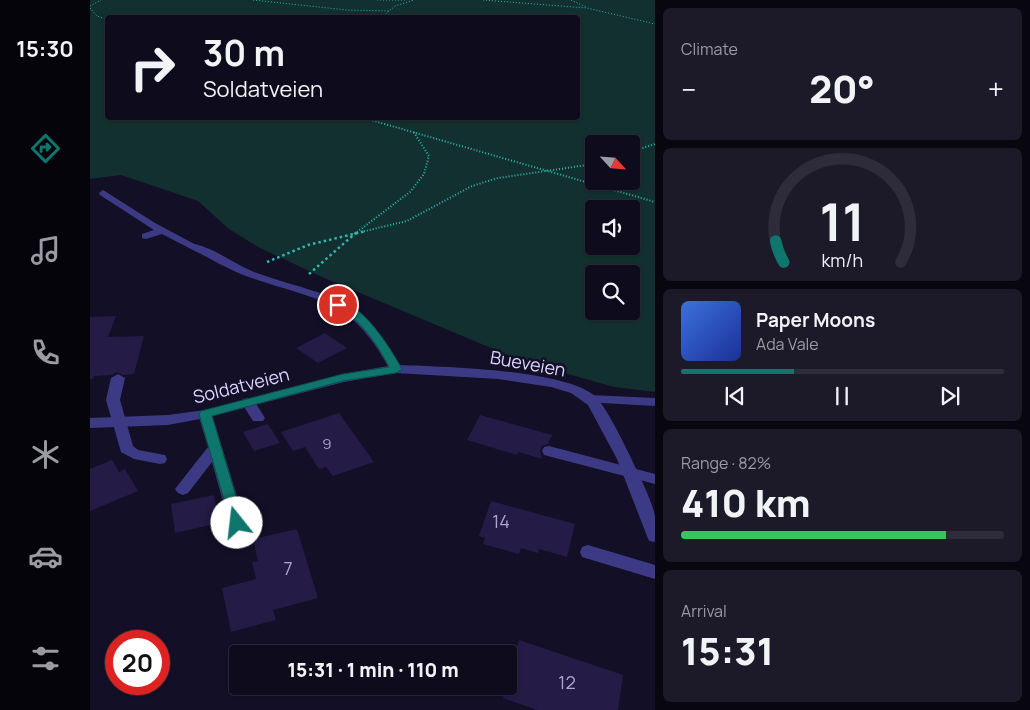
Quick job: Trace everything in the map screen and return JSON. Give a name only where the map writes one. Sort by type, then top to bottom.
[{"type":"street","points":[[103,193],[163,230],[195,247],[250,273],[348,309],[364,322],[382,343],[396,369]]},
{"type":"street","points":[[146,236],[163,230]]},
{"type":"street","name":"Bueveien","points":[[396,369],[524,378],[559,385],[576,391],[590,399]]},
{"type":"street","name":"Soldatveien","points":[[90,423],[168,420],[205,414],[343,378],[396,369]]},
{"type":"street","points":[[118,378],[113,400],[115,412],[121,423],[126,448],[134,454],[160,459]]},
{"type":"street","points":[[590,399],[655,402]]},
{"type":"street","points":[[590,399],[608,427],[630,472],[655,536]]},
{"type":"street","points":[[248,402],[258,418]]},
{"type":"street","points":[[205,414],[237,523]]},
{"type":"street","points":[[183,489],[215,448]]},
{"type":"street","points":[[549,451],[655,479]]},
{"type":"street","points":[[588,552],[655,572]]},
{"type":"path","points":[[105,19],[97,16],[90,7],[100,0],[108,0]]},
{"type":"path","points":[[253,0],[347,10],[389,11]]},
{"type":"path","points":[[377,0],[414,0]]},
{"type":"path","points":[[384,15],[395,6],[410,0]]},
{"type":"path","points":[[483,0],[587,8],[655,24]]},
{"type":"path","points":[[571,0],[587,8]]},
{"type":"path","points":[[372,120],[413,130],[655,202]]},
{"type":"path","points":[[293,288],[353,235],[410,192],[424,174],[429,156],[413,130]]},
{"type":"path","points":[[640,149],[655,144]]},
{"type":"path","points":[[250,273],[267,262],[308,245],[407,221],[472,186],[498,178],[585,165]]},
{"type":"green space","points":[[90,0],[655,0],[655,392],[614,387],[522,361],[322,277],[258,247],[229,229],[198,201],[121,175],[90,179]]},
{"type":"building","points":[[116,316],[108,337],[144,336],[134,374],[123,375],[117,372],[112,375],[94,376],[93,379],[90,379],[90,317]]},
{"type":"building","points":[[325,333],[347,348],[318,363],[296,348]]},
{"type":"building","points":[[339,413],[374,462],[333,476],[326,467],[319,469],[305,447],[293,451],[281,432]]},
{"type":"building","points":[[480,415],[552,435],[548,444],[542,446],[540,450],[542,459],[518,452],[517,455],[467,440]]},
{"type":"building","points":[[268,424],[280,443],[254,451],[243,432]]},
{"type":"building","points":[[112,460],[119,472],[125,469],[138,491],[90,511],[90,469]]},
{"type":"building","points":[[214,495],[219,523],[175,533],[171,504]]},
{"type":"building","points":[[491,501],[575,524],[567,557],[539,549],[538,553],[521,548],[519,554],[483,544],[485,538],[479,536]]},
{"type":"building","points":[[297,529],[318,598],[273,610],[276,620],[231,632],[222,588],[256,579],[252,562],[258,561],[253,539]]},
{"type":"building","points":[[519,640],[623,675],[618,710],[537,710],[503,698],[504,695],[517,695],[517,647]]},
{"type":"route","points":[[237,523],[205,414],[343,378],[396,369],[382,343],[364,322],[348,309],[338,305]]}]
